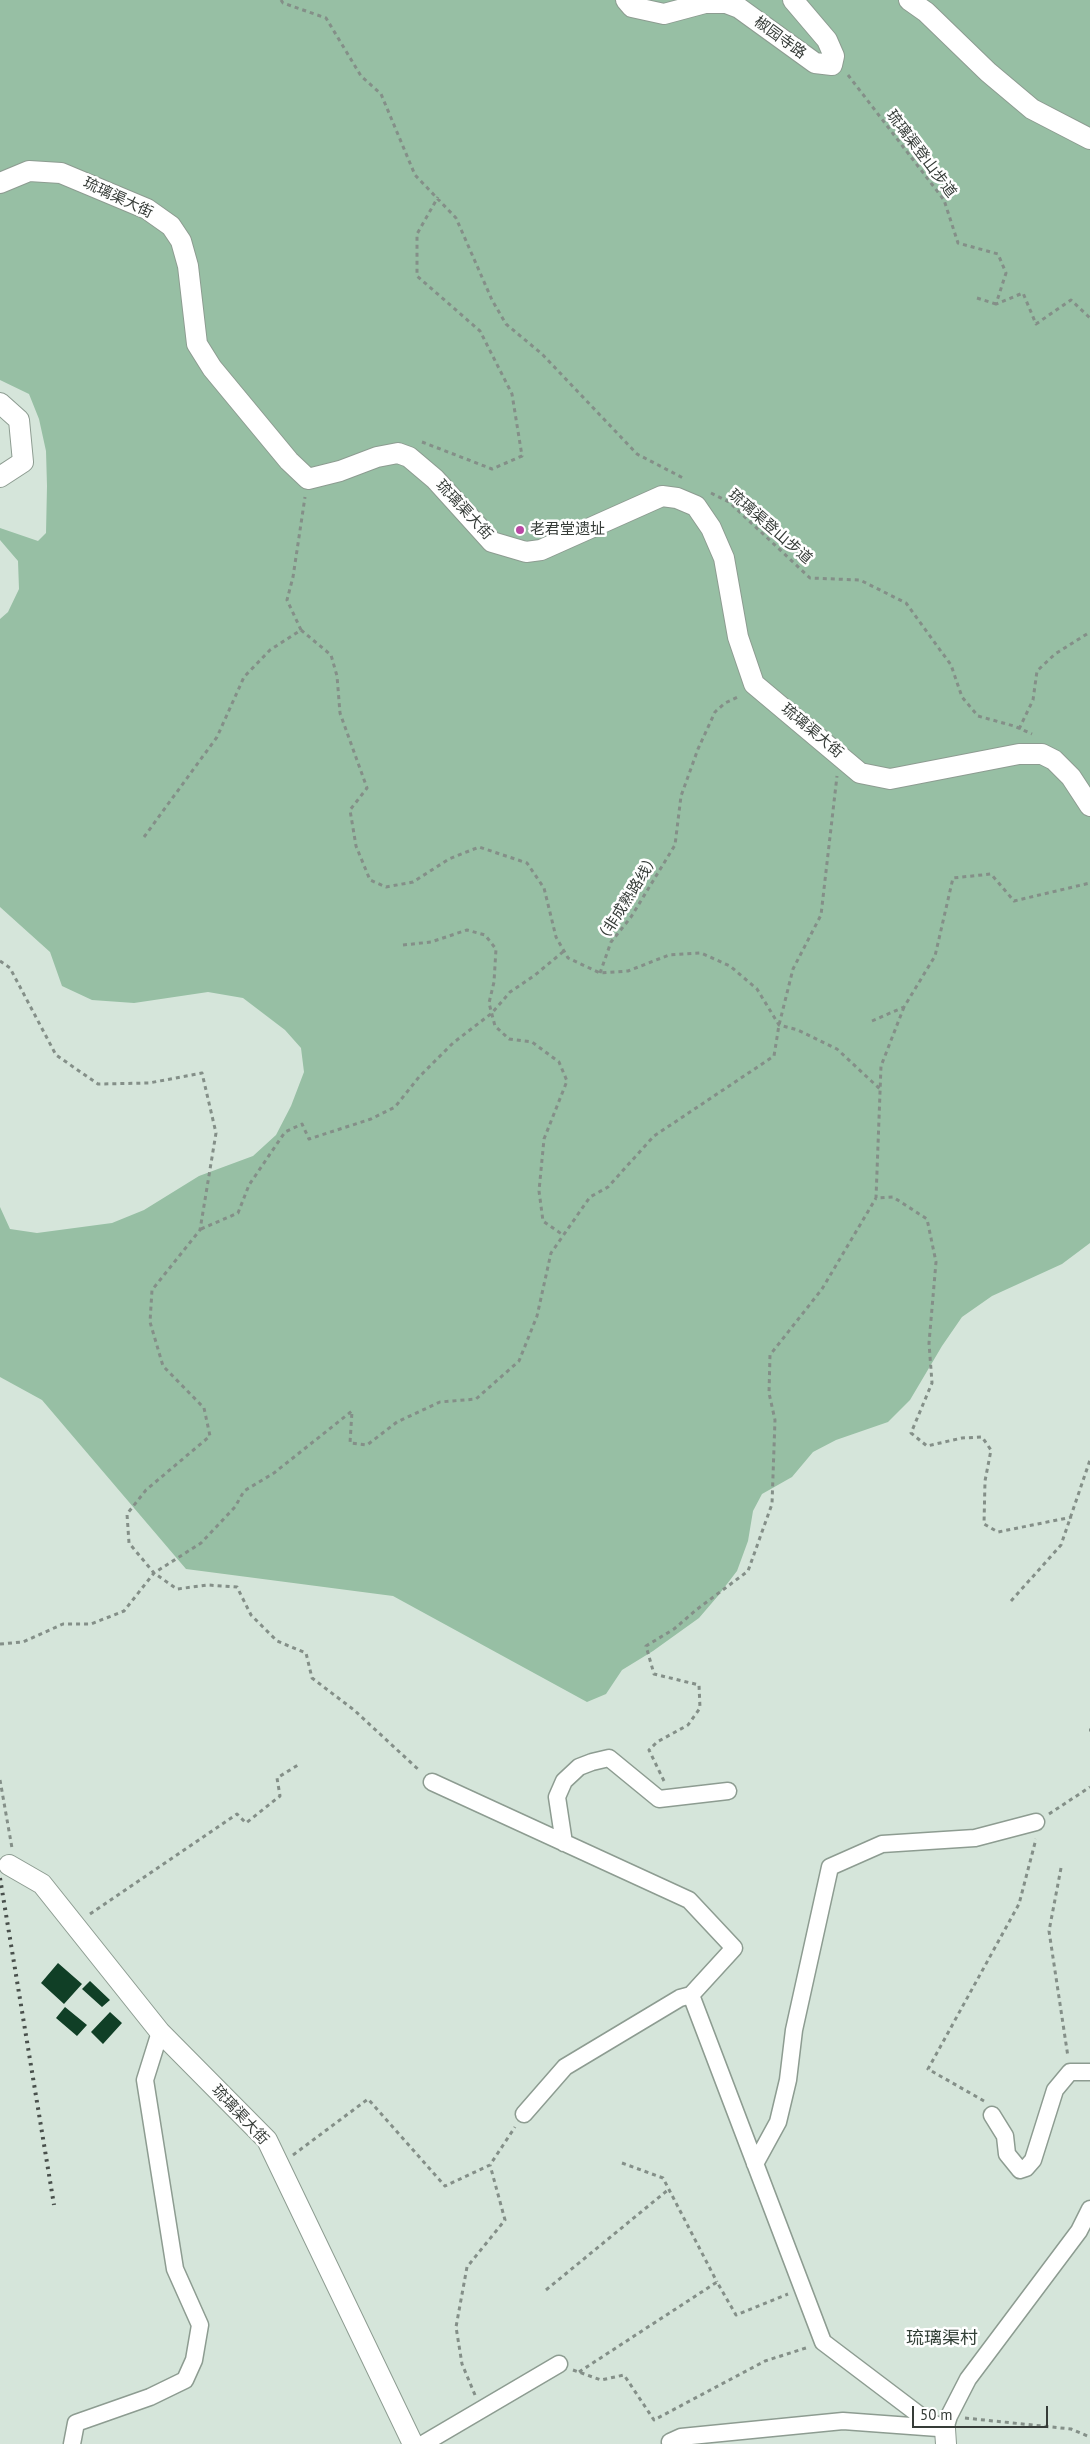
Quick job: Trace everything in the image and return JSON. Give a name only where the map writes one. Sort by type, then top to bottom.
[{"type":"street","name":"椒园寺路","points":[[626,0],[632,7],[664,14],[705,3],[726,3],[739,8],[815,63],[832,65],[834,56],[827,40],[793,0]]},
{"type":"street","points":[[909,0],[926,12],[988,72],[1032,108],[1090,138]]},
{"type":"street","name":"琉璃渠大街","points":[[0,183],[29,171],[61,173],[147,208],[171,226],[181,241],[188,266],[197,344],[212,368],[289,461],[308,479]]},
{"type":"street","points":[[0,403],[19,420],[23,462],[0,477]]},
{"type":"street","points":[[308,479],[340,471],[377,457],[398,453]]},
{"type":"street","name":"琉璃渠大街","points":[[398,453],[409,458],[435,479],[492,542],[526,552],[541,550],[662,496],[678,498],[696,506],[711,528],[724,558],[738,637],[754,684],[840,754],[860,773],[890,779],[1019,754],[1042,754],[1054,760],[1071,777],[1090,806]]},
{"type":"street","points":[[564,1843],[557,1797],[564,1781],[579,1767],[609,1758],[659,1799],[728,1791]]},
{"type":"street","points":[[432,1782],[689,1900],[734,1948],[691,1996],[680,1998],[565,2067],[524,2114]]},
{"type":"street","points":[[755,2164],[778,2122],[788,2080],[794,2030],[830,1867],[882,1844],[975,1838],[1036,1822]]},
{"type":"street","name":"琉璃渠大街","points":[[13,1867],[42,1884],[74,1924],[78,1933],[160,2032],[267,2140],[413,2444]]},
{"type":"street","points":[[691,1996],[824,2342],[926,2420],[947,2430]]},
{"type":"street","points":[[72,2444],[76,2422],[150,2398],[185,2380],[194,2360],[200,2324],[174,2269],[145,2080],[160,2032]]},
{"type":"street","points":[[992,2115],[1005,2136],[1007,2154],[1020,2170],[1026,2168],[1033,2160],[1055,2090],[1070,2072],[1090,2072]]},
{"type":"street","points":[[947,2430],[968,2379],[1079,2231],[1090,2209]]},
{"type":"street","points":[[423,2444],[559,2364]]},
{"type":"street","points":[[671,2444],[670,2442],[681,2438],[843,2421],[947,2430]]},
{"type":"path","points":[[281,0],[283,4],[326,18],[361,76],[381,94],[415,176],[438,197],[456,218],[492,300],[506,324],[542,354],[637,454],[687,480]]},
{"type":"path","name":"琉璃渠登山步道","points":[[834,56],[891,134],[944,200],[958,243],[998,254],[1006,273],[996,304]]},
{"type":"path","points":[[398,453],[415,439],[492,469],[522,456],[512,394],[480,331],[418,276],[417,234],[438,197]]},
{"type":"path","points":[[977,298],[996,304],[1023,293],[1036,324],[1071,300],[1090,318]]},
{"type":"path","points":[[308,479],[293,577],[287,600],[301,630],[331,655],[336,676],[340,713],[367,788],[350,810],[356,846],[370,880],[386,887],[413,882],[449,859],[479,847],[527,864],[544,888],[556,937],[568,958],[600,973],[628,970],[669,955],[701,953],[730,966],[757,989],[779,1025],[798,1030],[836,1049],[881,1090]]},
{"type":"path","name":"琉璃渠登山步道","points":[[704,489],[729,502],[810,578],[860,580],[906,603],[951,664],[962,697],[978,716],[1034,735]]},
{"type":"path","points":[[144,837],[217,737],[244,677],[270,650],[301,630]]},
{"type":"path","points":[[1019,729],[1033,700],[1037,670],[1055,654],[1090,632]]},
{"type":"path","name":"（非成熟路线）","points":[[600,973],[611,942],[632,917],[675,845],[681,796],[698,749],[715,712],[725,703],[742,696],[754,684]]},
{"type":"path","points":[[0,1644],[23,1642],[63,1624],[91,1624],[124,1611],[154,1573],[201,1543],[235,1507],[244,1490],[274,1473],[352,1411],[350,1443],[367,1445],[397,1422],[440,1402],[476,1399],[519,1360],[538,1316],[551,1253],[590,1198],[608,1187],[654,1136],[774,1056],[779,1025],[793,969],[821,915],[840,754]]},
{"type":"path","points":[[672,1798],[649,1750],[657,1742],[688,1725],[700,1708],[699,1685],[654,1674],[646,1646],[674,1629],[748,1571],[772,1504],[775,1420],[769,1393],[770,1355],[822,1289],[876,1198],[881,1066],[904,1007],[935,956],[953,878],[991,874],[1014,901],[1090,883]]},
{"type":"path","points":[[403,946],[430,942],[467,930],[484,934],[496,949],[494,982],[489,1003],[495,1026],[509,1039],[532,1042],[559,1062],[567,1081],[544,1139],[539,1191],[543,1221],[563,1235]]},
{"type":"path","points":[[432,1782],[354,1710],[312,1678],[306,1653],[277,1641],[251,1615],[237,1588],[208,1585],[177,1589],[154,1573],[129,1543],[127,1514],[146,1490],[210,1436],[204,1408],[163,1366],[150,1322],[152,1290],[200,1230],[238,1213],[249,1185],[284,1132],[302,1124],[309,1139],[371,1119],[396,1107],[419,1077],[453,1043],[492,1013],[510,992],[536,975],[564,951]]},
{"type":"path","points":[[0,961],[10,968],[56,1055],[98,1084],[150,1083],[202,1074],[216,1133],[200,1230]]},
{"type":"path","points":[[872,1021],[904,1007]]},
{"type":"path","points":[[876,1198],[893,1197],[927,1220],[936,1262],[929,1343],[932,1383],[911,1433],[928,1446],[962,1438],[982,1437],[990,1450],[985,1481],[984,1524],[998,1532],[1072,1517]]},
{"type":"path","points":[[1011,1601],[1061,1545],[1090,1460]]},
{"type":"path","points":[[74,1924],[237,1814],[246,1823],[280,1796],[277,1778],[298,1765]]},
{"type":"path","points":[[0,1780],[13,1867]]},
{"type":"path","points":[[992,2115],[985,2101],[928,2069],[1019,1904],[1036,1846],[1036,1822],[1090,1787]]},
{"type":"path","points":[[1061,1868],[1049,1931],[1070,2072]]},
{"type":"path","points":[[279,2166],[368,2099],[445,2186],[490,2165],[524,2114]]},
{"type":"path","points":[[622,2163],[664,2178],[736,2315],[803,2288]]},
{"type":"path","points":[[482,2410],[462,2364],[456,2327],[467,2267],[505,2220],[490,2165]]},
{"type":"path","points":[[546,2290],[669,2189]]},
{"type":"path","points":[[579,2372],[717,2282]]},
{"type":"path","points":[[559,2364],[601,2380],[624,2375],[654,2420],[765,2361],[824,2342]]},
{"type":"path","points":[[947,2430],[1071,2428],[1090,2437]]},
{"type":"green space","points":[[0,0],[1090,0],[1090,1243],[1062,1264],[992,1296],[962,1317],[942,1346],[910,1400],[888,1422],[836,1440],[813,1452],[792,1477],[762,1494],[753,1511],[748,1541],[737,1571],[717,1597],[699,1618],[653,1651],[622,1670],[606,1694],[587,1702],[393,1596],[186,1569],[42,1400],[0,1377],[0,1207],[10,1229],[37,1233],[112,1223],[144,1210],[199,1176],[253,1156],[276,1135],[291,1106],[304,1072],[301,1048],[285,1030],[243,998],[208,992],[134,1003],[92,1000],[62,986],[50,952],[0,907],[0,619],[8,612],[19,589],[18,561],[0,540],[0,528],[38,541],[46,533],[47,486],[46,451],[39,419],[29,394],[0,380]]},
{"type":"building","points":[[58,1963],[82,1984],[64,2004],[41,1983]]},
{"type":"building","points":[[90,1981],[110,2000],[102,2007],[82,1989]]},
{"type":"building","points":[[65,2007],[87,2025],[77,2036],[56,2018]]},
{"type":"building","points":[[110,2012],[122,2023],[103,2044],[91,2032]]},
{"type":"railway","points":[[0,1878],[54,2205]]},
{"type":"place","name":"老君堂遗址","points":[[520,530]]},
{"type":"district","name":"琉璃渠村","points":[[942,2339]]}]
